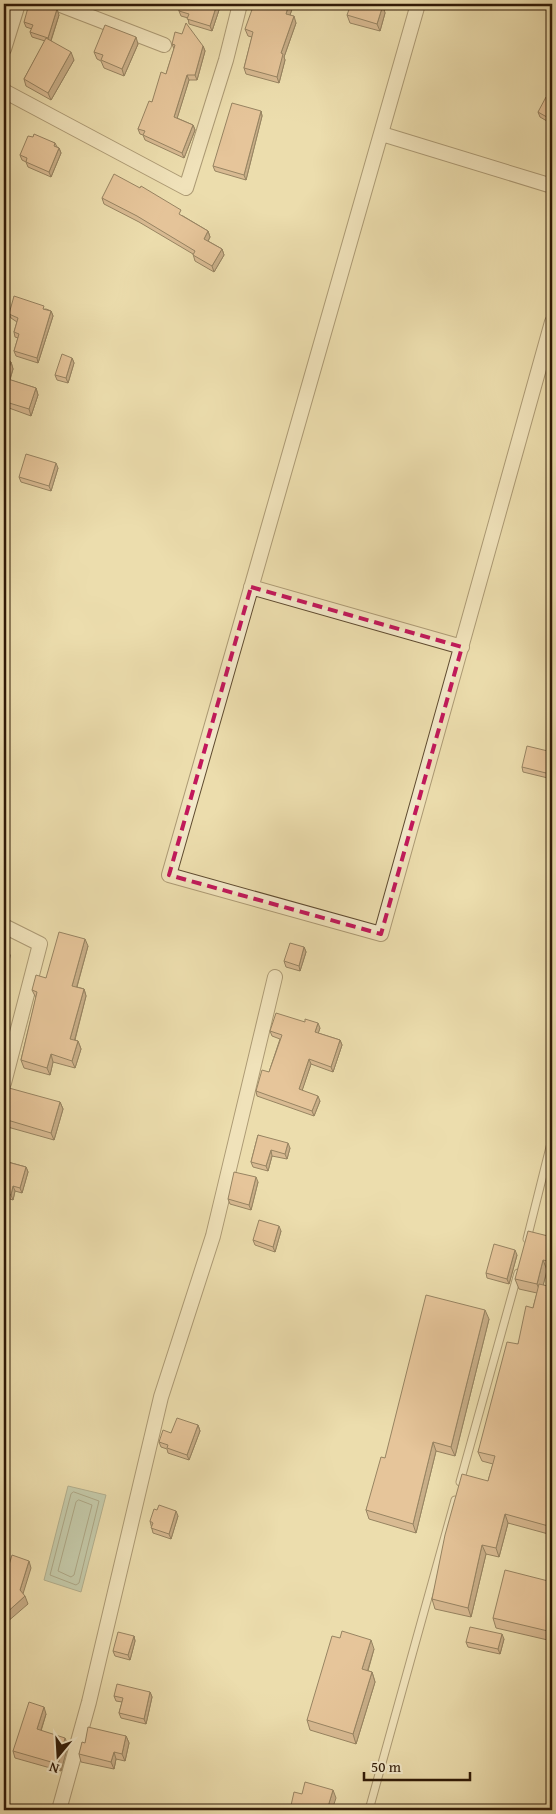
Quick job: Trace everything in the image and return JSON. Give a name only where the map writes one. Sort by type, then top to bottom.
[{"type":"street","points":[[4,49],[18,4]]},
{"type":"street","points":[[58,4],[164,45]]},
{"type":"street","points":[[4,91],[186,188],[226,60],[240,4]]},
{"type":"street","points":[[418,4],[169,875],[381,934],[552,322]]},
{"type":"street","points":[[382,134],[552,186]]},
{"type":"street","points":[[250,587],[462,647]]},
{"type":"street","points":[[4,926],[40,944],[4,1083]]},
{"type":"street","points":[[59,1810],[89,1702],[161,1397],[213,1236],[275,977]]},
{"type":"lane","points":[[524,1251],[552,1139]]},
{"type":"lane","points":[[458,1486],[521,1260]]},
{"type":"lane","points":[[369,1810],[456,1495]]},
{"type":"highlighted area","points":[[251,587],[462,647],[381,934],[169,875]]},
{"type":"water","points":[[68,1486],[106,1495],[81,1592],[44,1580]]},
{"type":"building","points":[[29,4],[46,4],[45,6],[57,9],[48,38],[30,32],[33,25],[24,22]]},
{"type":"building","points":[[180,4],[217,4],[210,26],[187,19],[189,14],[179,11]]},
{"type":"building","points":[[254,4],[289,4],[286,14],[294,16],[281,53],[283,54],[277,77],[244,68],[253,32],[245,29]]},
{"type":"building","points":[[351,4],[383,5],[377,24],[347,15]]},
{"type":"building","points":[[186,23],[203,46],[195,75],[187,75],[174,117],[193,125],[182,153],[143,135],[145,131],[138,129],[149,101],[152,102],[161,72],[166,74],[175,45],[172,44],[175,32],[182,34]]},
{"type":"building","points":[[105,25],[136,37],[122,69],[101,60],[103,55],[94,52]]},
{"type":"building","points":[[46,38],[71,52],[48,93],[24,79]]},
{"type":"building","points":[[546,97],[552,100],[552,120],[538,112]]},
{"type":"building","points":[[232,103],[261,111],[244,175],[213,166]]},
{"type":"building","points":[[34,134],[55,143],[54,146],[59,148],[49,172],[26,162],[27,158],[20,155],[28,136],[33,137]]},
{"type":"building","points":[[114,174],[140,188],[141,186],[181,210],[179,214],[208,231],[204,239],[222,249],[212,266],[193,255],[195,251],[137,216],[102,198]]},
{"type":"building","points":[[14,296],[44,306],[43,309],[51,311],[37,358],[14,351],[19,334],[14,332],[18,318],[9,314]]},
{"type":"building","points":[[62,354],[72,358],[66,378],[55,375]]},
{"type":"building","points":[[4,360],[11,362],[5,378],[36,388],[29,409],[4,403]]},
{"type":"building","points":[[26,454],[56,463],[49,486],[19,477]]},
{"type":"building","points":[[527,746],[552,752],[552,769],[550,774],[522,767]]},
{"type":"building","points":[[59,932],[85,939],[72,986],[84,989],[70,1039],[78,1041],[72,1061],[51,1054],[47,1068],[21,1060],[37,992],[32,990],[36,975],[46,978]]},
{"type":"building","points":[[290,943],[304,947],[299,966],[284,961]]},
{"type":"building","points":[[4,950],[8,950],[5,973],[4,973]]},
{"type":"building","points":[[552,958],[552,972],[549,971]]},
{"type":"building","points":[[276,1013],[305,1022],[305,1019],[318,1023],[315,1032],[340,1040],[331,1067],[309,1059],[299,1089],[318,1096],[312,1111],[256,1091],[262,1070],[269,1072],[282,1035],[270,1031]]},
{"type":"building","points":[[9,1088],[60,1102],[51,1133],[4,1119],[4,1105]]},
{"type":"building","points":[[258,1135],[288,1143],[285,1154],[271,1150],[266,1166],[251,1162]]},
{"type":"building","points":[[4,1161],[26,1167],[20,1188],[13,1186],[11,1195],[4,1193]]},
{"type":"building","points":[[234,1172],[256,1177],[249,1205],[228,1199]]},
{"type":"building","points":[[259,1220],[279,1226],[273,1247],[253,1240]]},
{"type":"building","points":[[528,1231],[552,1237],[552,1262],[543,1260],[537,1284],[515,1279]]},
{"type":"building","points":[[494,1244],[515,1250],[507,1279],[486,1273]]},
{"type":"building","points":[[539,1284],[552,1287],[552,1527],[505,1514],[496,1548],[482,1545],[468,1608],[432,1599],[445,1535],[462,1474],[488,1481],[495,1456],[478,1452],[507,1342],[518,1344],[526,1306],[533,1308]]},
{"type":"building","points":[[426,1295],[485,1310],[451,1447],[433,1442],[413,1524],[366,1510],[381,1457],[385,1458]]},
{"type":"building","points":[[177,1418],[198,1425],[187,1455],[167,1448],[168,1445],[159,1442],[163,1430],[171,1433]]},
{"type":"building","points":[[159,1505],[176,1511],[169,1534],[151,1528],[153,1523],[150,1521],[154,1509],[157,1510]]},
{"type":"building","points":[[12,1555],[29,1561],[20,1590],[25,1596],[4,1615],[4,1577]]},
{"type":"building","points":[[505,1570],[552,1582],[552,1632],[493,1618]]},
{"type":"building","points":[[470,1627],[502,1634],[498,1649],[466,1642]]},
{"type":"building","points":[[342,1631],[371,1640],[362,1669],[372,1672],[353,1734],[307,1720],[332,1636],[340,1638]]},
{"type":"building","points":[[118,1632],[134,1636],[128,1655],[113,1651]]},
{"type":"building","points":[[117,1684],[150,1692],[144,1719],[119,1713],[123,1698],[114,1696]]},
{"type":"building","points":[[29,1702],[44,1707],[37,1729],[65,1738],[58,1764],[13,1751]]},
{"type":"building","points":[[88,1727],[126,1736],[122,1754],[114,1752],[111,1762],[79,1754],[82,1742],[85,1743]]},
{"type":"building","points":[[305,1782],[333,1790],[327,1810],[290,1810],[294,1792],[302,1794]]}]
